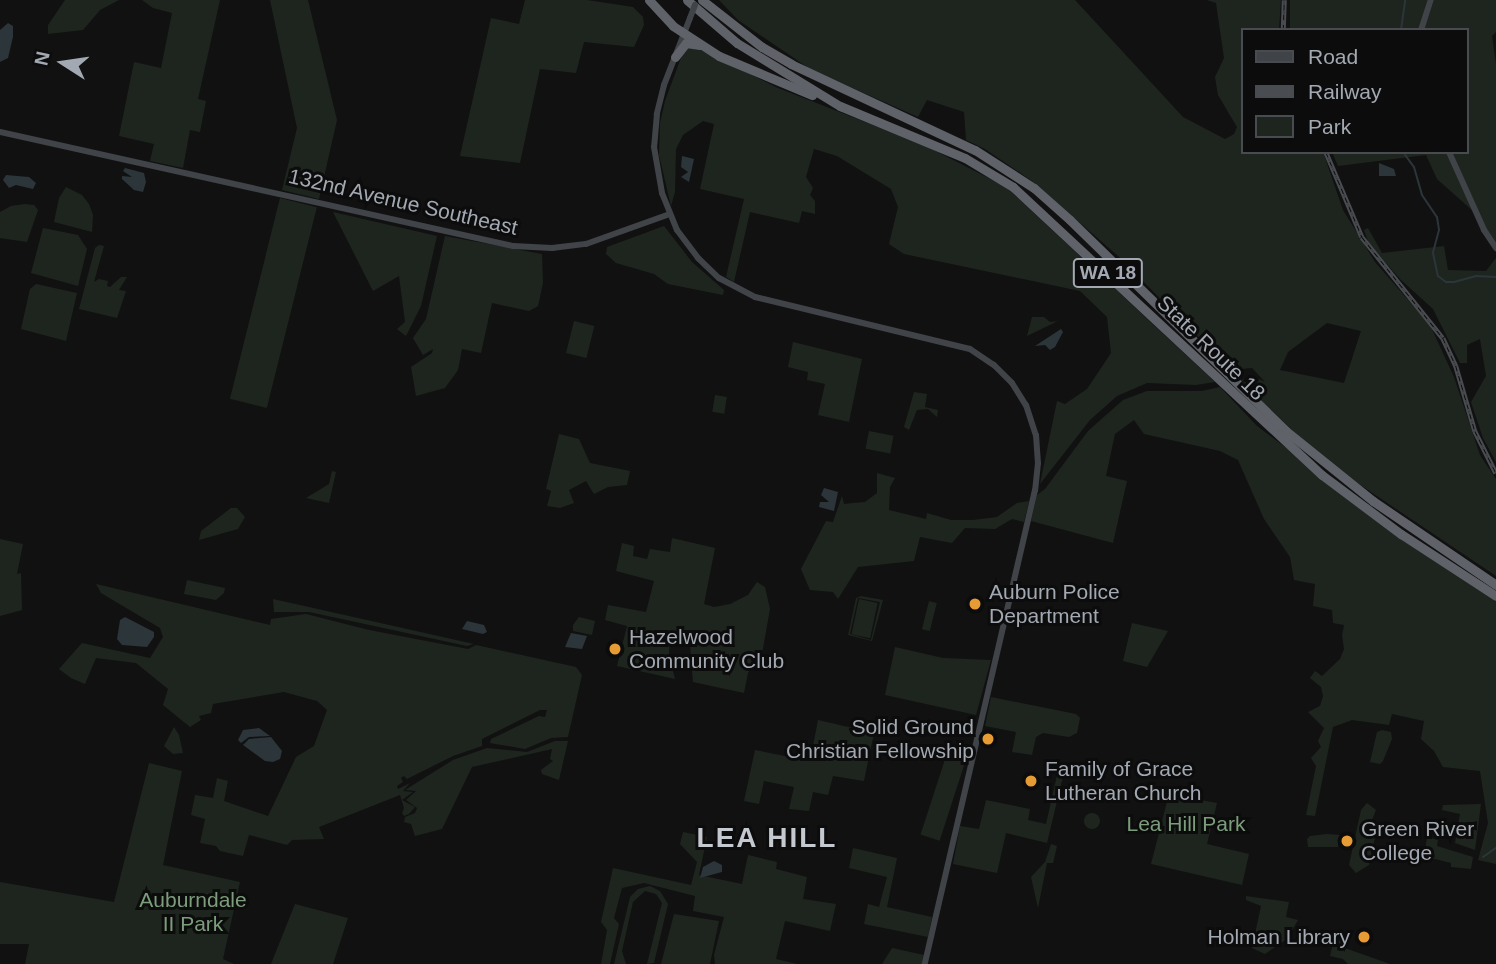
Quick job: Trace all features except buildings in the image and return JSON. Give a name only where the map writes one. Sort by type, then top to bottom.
[{"type":"highway","points":[[649,0],[673,26],[702,46],[737,65],[840,106]]},
{"type":"highway","name":"State Route 18","points":[[687,0],[737,43],[840,106],[965,158],[1013,187],[1322,475],[1401,534],[1496,596]]},
{"type":"highway","name":"State Route 18","points":[[701,0],[762,47],[791,64],[975,150],[1034,188],[1314,455],[1408,527],[1496,584]]},
{"type":"highway","points":[[675,57],[686,43],[702,46]]},
{"type":"main road","points":[[701,0],[690,18],[661,95],[654,136],[657,173],[670,214],[677,230],[698,258],[731,286],[774,303],[960,345],[983,356],[1003,373],[1026,405],[1037,443],[1035,490],[925,964]]},
{"type":"main road","points":[[1422,28],[1431,0]]},
{"type":"main road","name":"132nd Avenue Southeast","points":[[0,132],[523,247],[586,244],[670,214]]},
{"type":"main road","points":[[1450,154],[1484,230],[1496,248]]},
{"type":"green space","points":[[65,0],[119,0],[100,10],[83,30],[48,34],[48,25]]},
{"type":"green space","points":[[142,0],[220,0],[198,99],[206,101],[200,132],[190,130],[183,168],[150,161],[154,144],[119,136],[134,62],[161,68],[172,13],[153,8]]},
{"type":"green space","points":[[270,0],[308,0],[337,120],[319,199],[282,190],[297,128]]},
{"type":"green space","points":[[525,0],[587,0],[633,7],[643,17],[644,25],[634,47],[584,42],[576,73],[540,69],[520,163],[460,156],[491,18],[519,24]]},
{"type":"green space","points":[[719,0],[1075,0],[1183,117],[1225,139],[1234,134],[1237,127],[1218,95],[1215,77],[1224,58],[1216,3],[1207,0],[1281,0],[1279,28],[1240,28],[1240,154],[1324,154],[1343,210],[1375,262],[1430,325],[1454,377],[1480,455],[1496,479],[1496,576],[1359,484],[1300,438],[1241,380],[1255,377],[1265,382],[1252,368],[1231,370],[1117,255],[1032,181],[985,149],[966,140],[964,112],[927,100],[918,117],[810,69],[738,20]],"holes":[[[1327,323],[1361,331],[1344,383],[1280,370],[1288,352]]]},
{"type":"green space","points":[[1290,0],[1429,0],[1429,28],[1290,28]]},
{"type":"green space","points":[[1434,0],[1496,0],[1496,32],[1492,36],[1496,64],[1496,244],[1486,229],[1453,154],[1468,154],[1468,28],[1425,28]]},
{"type":"green space","points":[[692,45],[778,88],[924,145],[1006,187],[1215,382],[1196,385],[1147,383],[1117,396],[1090,420],[1040,484],[1057,401],[1065,404],[1087,389],[1111,353],[1107,317],[1080,291],[904,254],[889,244],[898,207],[891,189],[837,156],[814,149],[806,177],[813,188],[810,195],[815,201],[815,214],[802,211],[799,223],[750,212],[734,282],[726,277],[744,199],[700,189],[714,124],[703,121],[683,135],[676,149],[675,192],[671,206],[659,155],[660,123],[665,101],[685,47]]},
{"type":"green space","points":[[1333,154],[1448,154],[1473,211],[1437,179],[1426,155],[1338,166]]},
{"type":"green space","points":[[66,187],[82,195],[89,204],[93,215],[92,232],[54,222],[59,198]]},
{"type":"green space","points":[[280,198],[317,207],[267,408],[230,399]]},
{"type":"green space","points":[[34,205],[38,210],[27,242],[0,238],[0,212],[11,206]]},
{"type":"green space","points":[[333,212],[437,236],[421,306],[406,336],[397,329],[405,322],[399,276],[373,291]]},
{"type":"green space","points":[[664,226],[692,262],[724,290],[723,295],[668,284],[654,274],[616,263],[606,254],[607,247]]},
{"type":"green space","points":[[43,228],[78,235],[87,249],[78,286],[31,273]]},
{"type":"green space","points":[[1368,228],[1382,253],[1444,246],[1448,270],[1486,271],[1496,258],[1496,462],[1483,438],[1471,402],[1486,376],[1480,339],[1467,345],[1467,363],[1460,363],[1433,309],[1401,280],[1369,244],[1364,230]]},
{"type":"green space","points":[[445,236],[542,254],[543,283],[538,306],[529,311],[492,303],[481,353],[462,349],[458,370],[445,388],[416,396],[411,367],[432,353],[433,349],[423,355],[413,338],[426,319]]},
{"type":"green space","points":[[104,246],[94,282],[99,279],[108,281],[107,286],[110,287],[121,277],[127,277],[119,290],[126,291],[117,318],[79,309],[95,248]]},
{"type":"green space","points":[[36,284],[77,293],[66,341],[21,329],[30,289]]},
{"type":"green space","points":[[1032,317],[1044,317],[1050,322],[1058,321],[1027,336]]},
{"type":"green space","points":[[574,321],[594,326],[586,358],[566,353]]},
{"type":"green space","points":[[793,342],[862,359],[849,422],[818,415],[825,384],[807,380],[808,372],[788,367]]},
{"type":"green space","points":[[1220,387],[1257,426],[1456,574],[1496,599],[1496,864],[1478,860],[1488,823],[1480,771],[1443,767],[1434,751],[1421,739],[1424,721],[1392,714],[1389,725],[1352,720],[1333,727],[1315,816],[1306,815],[1316,766],[1311,758],[1321,747],[1318,741],[1324,728],[1308,712],[1320,706],[1323,696],[1321,687],[1310,678],[1315,671],[1322,676],[1340,659],[1344,649],[1344,625],[1333,623],[1332,610],[1313,606],[1315,584],[1294,580],[1290,557],[1264,519],[1238,460],[1220,451],[1144,434],[1134,420],[1115,434],[1106,476],[1127,481],[1113,543],[1031,521],[1037,495],[1045,489],[1088,431],[1123,400],[1147,391],[1202,391]]},
{"type":"green space","points":[[914,392],[927,394],[925,407],[938,410],[937,417],[928,409],[917,410],[909,430],[904,427]]},
{"type":"green space","points":[[715,395],[727,397],[724,414],[712,412]]},
{"type":"green space","points":[[869,431],[894,436],[890,453],[866,449]]},
{"type":"green space","points":[[559,434],[579,439],[590,463],[630,471],[627,485],[608,487],[594,494],[586,481],[569,490],[574,503],[560,508],[547,506],[551,491],[546,489]]},
{"type":"green space","points":[[332,471],[336,472],[329,503],[306,498],[329,484]]},
{"type":"green space","points":[[877,473],[895,478],[890,487],[889,510],[926,519],[927,513],[951,520],[973,520],[997,517],[1017,503],[1029,501],[1024,522],[1012,519],[995,529],[965,528],[952,543],[920,537],[914,561],[858,567],[838,599],[833,592],[810,590],[801,569],[826,521],[833,522],[842,496],[844,504],[865,502],[877,493]]},
{"type":"green space","points":[[231,508],[237,508],[245,517],[238,529],[199,540],[201,531]]},
{"type":"green space","points":[[672,538],[715,548],[704,604],[714,607],[730,604],[748,595],[757,582],[765,587],[770,609],[762,654],[748,673],[744,693],[693,682],[689,632],[670,634],[669,655],[675,679],[617,666],[627,626],[605,620],[608,605],[646,612],[654,581],[616,571],[622,543],[634,546],[633,556],[647,559],[650,549],[670,552]]},
{"type":"green space","points":[[0,539],[23,544],[17,574],[21,573],[22,610],[0,616]]},
{"type":"green space","points":[[187,580],[225,588],[224,593],[216,600],[184,594]]},
{"type":"green space","points":[[96,584],[270,625],[271,619],[306,614],[369,630],[468,649],[476,645],[576,667],[582,675],[568,737],[551,738],[525,749],[490,743],[491,739],[539,716],[545,717],[547,710],[540,710],[482,739],[482,746],[453,756],[407,779],[404,776],[401,778],[403,782],[397,786],[398,789],[410,783],[403,791],[413,792],[402,800],[415,807],[409,814],[404,816],[402,813],[404,808],[400,795],[319,827],[324,839],[292,840],[287,845],[249,835],[243,856],[220,851],[216,846],[200,843],[205,819],[191,815],[195,795],[213,798],[217,778],[228,781],[224,801],[268,816],[296,757],[314,746],[327,710],[317,701],[284,692],[213,704],[211,713],[199,716],[201,720],[190,727],[163,705],[168,689],[136,663],[96,658],[85,684],[71,678],[59,669],[82,643],[150,658],[163,637],[160,628],[101,593]]},
{"type":"green space","points":[[861,596],[883,600],[872,641],[848,635],[856,598]],"holes":[[[858,598],[880,602],[871,640],[850,634]]]},
{"type":"green space","points":[[273,599],[474,644],[467,646],[309,612],[274,612]]},
{"type":"green space","points":[[859,599],[878,603],[870,638],[852,634]]},
{"type":"green space","points":[[929,601],[937,603],[930,631],[922,629]]},
{"type":"green space","points":[[579,617],[595,621],[592,635],[573,631],[573,625]]},
{"type":"green space","points":[[1132,623],[1168,631],[1147,667],[1123,661]]},
{"type":"green space","points":[[895,647],[943,658],[991,660],[976,715],[885,695]]},
{"type":"green space","points":[[991,697],[1076,714],[1080,718],[1077,733],[1069,737],[1043,733],[1036,737],[1032,755],[1012,752],[1016,732],[985,726]]},
{"type":"green space","points":[[818,720],[874,733],[864,781],[833,776],[828,795],[813,792],[809,811],[789,809],[794,787],[764,781],[759,804],[744,801],[755,750],[810,761]]},
{"type":"green space","points":[[174,727],[179,735],[183,753],[173,754],[164,746]]},
{"type":"green space","points":[[1377,732],[1391,732],[1392,739],[1383,761],[1380,764],[1370,762]]},
{"type":"green space","points":[[555,741],[568,741],[559,780],[542,774],[541,770],[553,761],[550,759],[552,749],[472,767],[442,829],[415,836],[411,824],[404,822],[405,817],[415,813],[417,808],[406,800],[416,791],[405,790],[453,760],[487,748],[527,752]]},
{"type":"green space","points":[[949,747],[968,753],[940,841],[921,834]]},
{"type":"green space","name":"Auburndale II Park","points":[[149,763],[182,771],[163,865],[240,882],[223,959],[234,964],[25,964],[29,944],[0,944],[0,882],[114,902]]},
{"type":"green space","points":[[1058,771],[1064,772],[1047,843],[1006,833],[997,873],[953,864],[960,826],[979,829],[986,800],[1030,809],[1028,820],[1046,824]]},
{"type":"green space","name":"Lea Hill Park","points":[[1169,794],[1217,803],[1207,844],[1249,854],[1242,885],[1151,864]]},
{"type":"green space","points":[[1367,803],[1376,810],[1372,820],[1378,824],[1369,865],[1356,873],[1349,865],[1361,810]]},
{"type":"green space","points":[[1481,804],[1475,850],[1455,843],[1460,814],[1442,810],[1443,805]]},
{"type":"green space","points":[[1092,813],[1098,815],[1098,827],[1092,829],[1086,827],[1084,821],[1086,815]]},
{"type":"green space","points":[[683,832],[707,837],[699,875],[742,884],[748,855],[777,862],[776,869],[807,877],[803,899],[836,904],[830,931],[785,921],[776,959],[797,964],[715,964],[714,955],[724,917],[693,911],[695,896],[644,883],[622,888],[614,918],[619,924],[610,964],[601,964],[607,930],[601,922],[613,868],[691,885],[697,862],[680,844]]},
{"type":"green space","points":[[1340,835],[1338,847],[1308,847],[1307,839],[1310,836]]},
{"type":"green space","points":[[1427,837],[1438,840],[1437,846],[1473,857],[1471,869],[1451,867],[1451,863],[1435,859],[1424,861]]},
{"type":"green space","points":[[1051,844],[1057,846],[1053,863],[1047,863],[1038,908],[1031,877],[1045,862]]},
{"type":"green space","points":[[853,848],[897,858],[887,907],[932,917],[928,937],[864,924],[868,904],[879,907],[887,877],[849,868]]},
{"type":"green space","points":[[650,886],[660,891],[668,904],[654,963],[647,964],[662,903],[656,894],[645,891],[633,902],[622,951],[626,964],[614,964],[630,897],[638,889]]},
{"type":"green space","points":[[1246,896],[1289,902],[1286,917],[1298,920],[1287,939],[1265,954],[1252,948],[1261,906],[1246,900]]},
{"type":"green space","points":[[295,904],[348,918],[333,964],[271,964]]},
{"type":"green space","points":[[674,914],[719,921],[710,964],[661,964]]},
{"type":"green space","points":[[1335,934],[1340,936],[1342,947],[1390,964],[1348,964],[1343,959],[1330,956]]},
{"type":"green space","points":[[892,948],[924,955],[922,964],[882,964]]},
{"type":"shaded area","points":[[8,23],[13,26],[13,37],[8,58],[0,62],[0,30]]},
{"type":"shaded area","points":[[682,156],[694,159],[689,182],[681,177],[688,172],[681,167]]},
{"type":"shaded area","points":[[1379,163],[1394,169],[1396,176],[1379,176]]},
{"type":"shaded area","points":[[125,168],[144,173],[146,182],[143,192],[134,190],[122,179],[122,176],[132,177],[123,171]]},
{"type":"shaded area","points":[[6,175],[29,177],[36,183],[33,189],[16,185],[9,188],[3,180]]},
{"type":"shaded area","points":[[1061,329],[1063,332],[1055,347],[1050,350],[1045,345],[1035,346]]},
{"type":"shaded area","points":[[824,488],[838,492],[834,511],[819,507],[820,502],[829,502],[821,495]]},
{"type":"shaded area","points":[[125,617],[154,632],[154,637],[147,647],[122,645],[117,639],[120,620]]},
{"type":"shaded area","points":[[467,621],[484,625],[487,632],[483,634],[462,629]]},
{"type":"shaded area","points":[[571,633],[587,636],[582,649],[565,647]]},
{"type":"shaded area","points":[[259,728],[270,736],[249,737],[241,743],[238,740],[243,730]]},
{"type":"shaded area","points":[[271,737],[282,751],[280,759],[273,762],[265,761],[243,745],[249,739]]},
{"type":"shaded area","points":[[714,861],[722,865],[722,872],[700,878],[703,867]]},
{"type":"waterway","points":[[1401,28],[1405,0]]},
{"type":"waterway","points":[[1404,154],[1414,167],[1422,195],[1437,217],[1439,230],[1433,253],[1438,276],[1446,282],[1476,276],[1496,277]]},
{"type":"waterway","points":[[1483,857],[1496,848]]},
{"type":"railway","points":[[1283,28],[1284,0]]},
{"type":"railway","points":[[1327,154],[1362,237],[1443,338],[1456,366],[1475,431],[1496,473]]},
{"type":"place","name":"Auburn Police Department","points":[[975,604]]},
{"type":"place","name":"Hazelwood Community Club","points":[[615,649]]},
{"type":"place","name":"Solid Ground Christian Fellowship","points":[[988,739]]},
{"type":"place","name":"Family of Grace Lutheran Church","points":[[1031,781]]},
{"type":"place","name":"Green River College","points":[[1347,841]]},
{"type":"place","name":"Holman Library","points":[[1364,937]]},
{"type":"district","name":"LEA HILL","points":[[767,838]]}]
